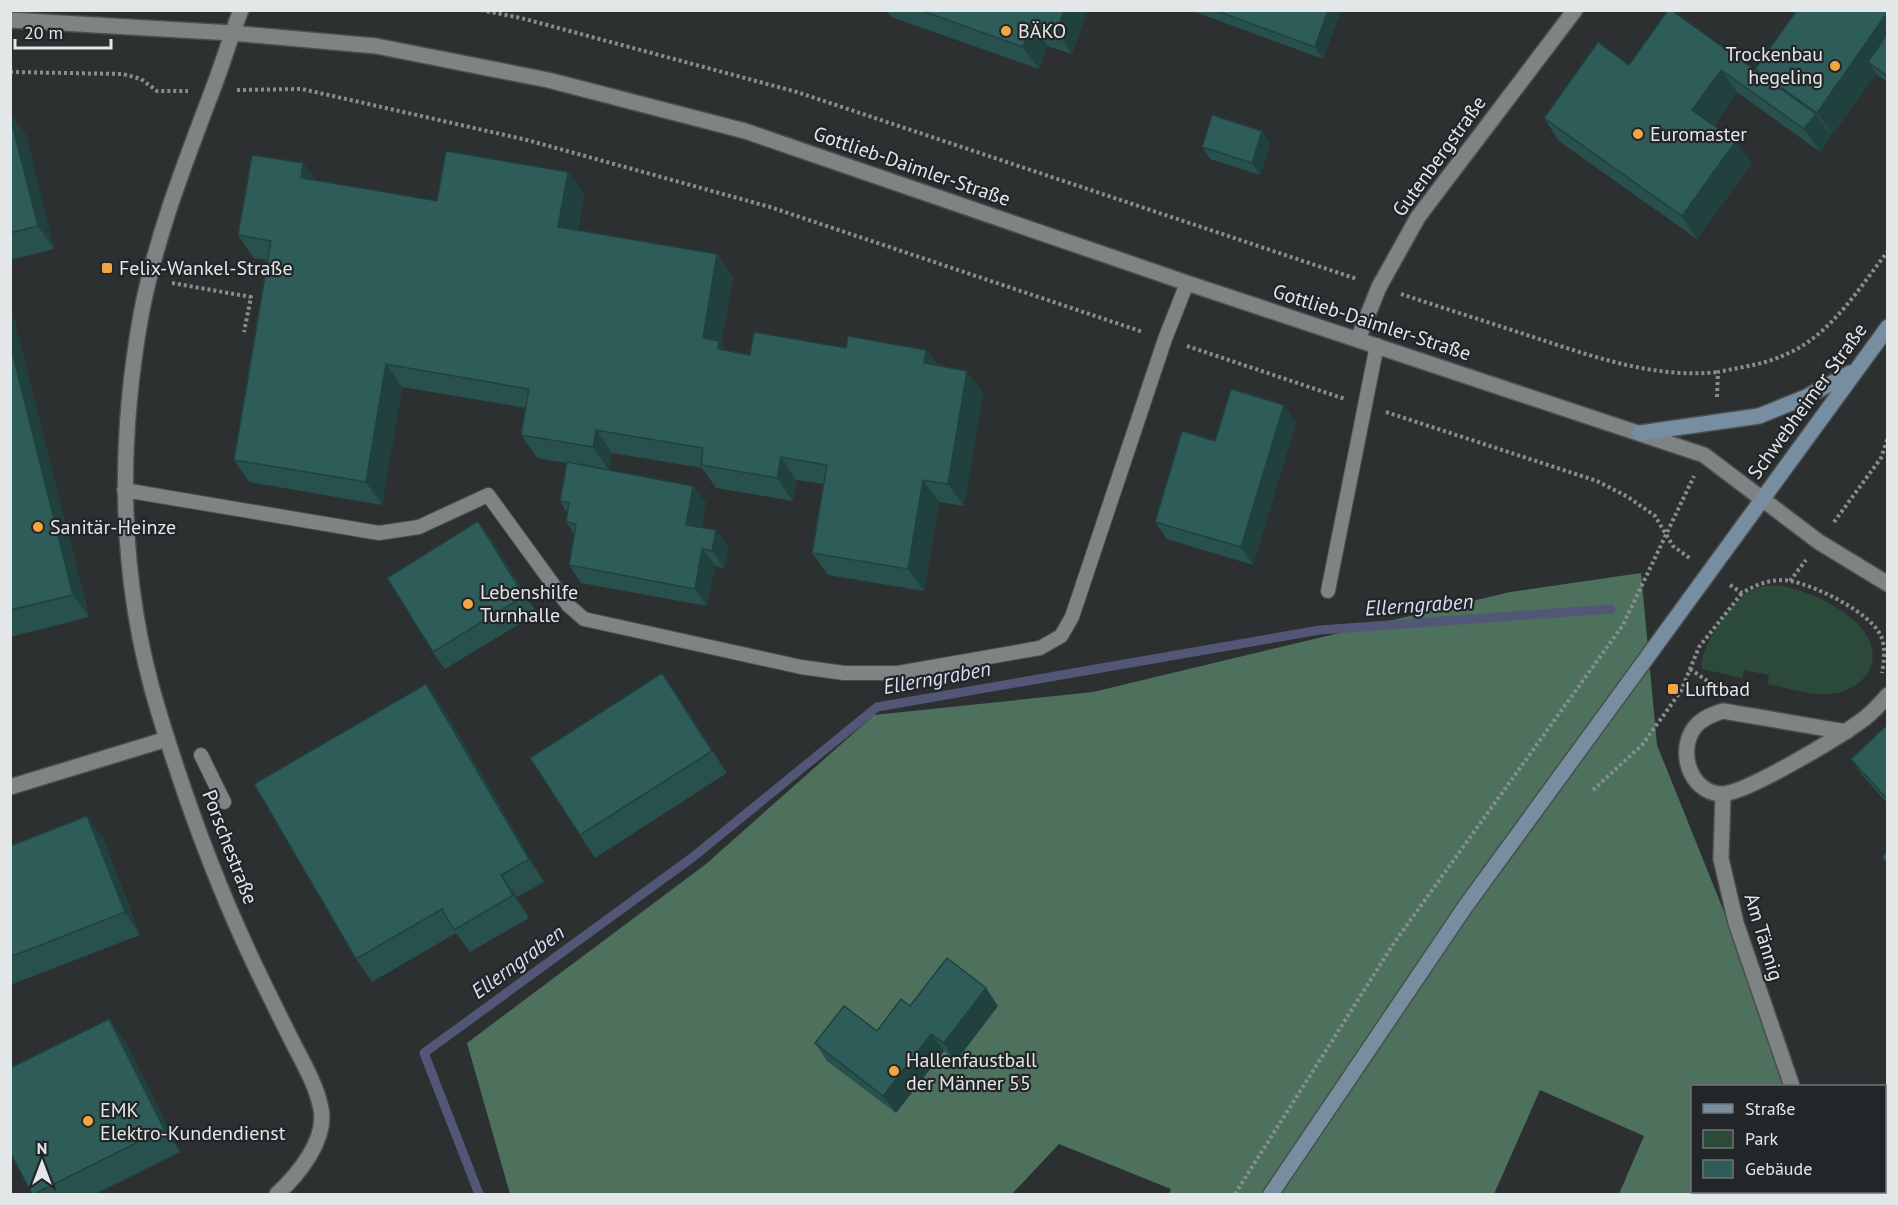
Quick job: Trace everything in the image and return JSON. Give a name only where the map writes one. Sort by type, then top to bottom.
[{"type":"main road","name":"Schwebheimer Straße","points":[[1271,1194],[1465,907],[1887,327]]},
{"type":"main road","points":[[1640,434],[1759,416],[1806,397],[1855,371]]},
{"type":"street","points":[[124,490],[134,362],[150,279],[181,173],[241,10]]},
{"type":"street","name":"Gutenbergstraße","points":[[1358,339],[1379,287],[1418,217],[1575,10]]},
{"type":"street","name":"Gottlieb-Daimler-Straße","points":[[10,20],[232,33],[376,46],[548,80],[745,131],[1187,283],[1704,455],[1819,542],[1887,584]]},
{"type":"street","name":"Porschestraße","points":[[124,490],[126,547],[138,639],[167,739],[193,814],[248,952],[306,1069],[322,1111],[316,1144],[285,1192]]},
{"type":"street","points":[[1846,732],[1723,711],[1709,716],[1695,727],[1686,755],[1689,772],[1697,783],[1710,792],[1723,794],[1748,786],[1846,732],[1868,716],[1887,695]]},
{"type":"street","points":[[10,787],[167,739]]},
{"type":"street","name":"Am Tännig","points":[[1723,794],[1721,859],[1736,923],[1792,1085]]},
{"type":"lane","points":[[124,490],[380,533],[419,527],[488,495],[568,605],[584,619],[801,667],[844,673],[898,673],[1040,648],[1061,636],[1072,617],[1165,339],[1187,283]]},
{"type":"lane","points":[[1328,591],[1377,345]]},
{"type":"lane","points":[[201,755],[224,802]]},
{"type":"path","points":[[481,10],[521,18],[797,92],[1379,287],[1599,358],[1692,375],[1718,372]]},
{"type":"path","points":[[10,72],[123,74],[141,79],[157,91],[302,89],[527,140],[770,207],[1597,481],[1628,497],[1655,516],[1673,546],[1742,593]]},
{"type":"path","points":[[150,279],[251,297],[244,333]]},
{"type":"path","points":[[1819,542],[1881,458],[1887,438]]},
{"type":"path","points":[[1593,790],[1642,745],[1681,691],[1699,647],[1742,593],[1760,583],[1790,581],[1823,592],[1869,621],[1881,636],[1884,655],[1882,672],[1878,679]]},
{"type":"path","points":[[1234,1194],[1394,943],[1623,625]]},
{"type":"path","points":[[1689,669],[1706,681],[1735,689]]},
{"type":"green space","points":[[1641,573],[1657,745],[1737,944],[1785,1085],[1691,1085],[1691,1193],[1828,1194],[1619,1194],[1644,1136],[1540,1090],[1494,1194],[1169,1194],[1171,1189],[1059,1144],[1012,1194],[510,1194],[467,1043],[706,864],[874,715],[1093,692],[1510,592]]},
{"type":"green space","points":[[1775,585],[1828,602],[1860,627],[1870,642],[1873,658],[1866,676],[1853,687],[1843,691],[1819,694],[1767,684],[1769,675],[1744,670],[1742,678],[1702,669],[1705,650],[1724,616],[1751,590]]},
{"type":"building","points":[[920,10],[1064,10],[1057,32],[1031,23],[1023,47]]},
{"type":"building","points":[[1214,10],[1328,10],[1315,47]]},
{"type":"building","name":"Euromaster","points":[[1668,10],[1816,114],[1804,129],[1721,70],[1692,110],[1736,141],[1682,216],[1544,118],[1598,42],[1629,65]]},
{"type":"building","name":"Trockenbau hegeling","points":[[1797,10],[1887,10],[1817,113],[1755,69]]},
{"type":"building","points":[[1887,34],[1887,76],[1868,62]]},
{"type":"building","points":[[1212,115],[1262,131],[1252,163],[1202,147]]},
{"type":"building","points":[[10,116],[38,226],[10,233]]},
{"type":"building","points":[[446,151],[568,172],[558,227],[717,254],[703,338],[719,341],[718,349],[750,355],[754,332],[846,348],[848,336],[926,350],[924,363],[967,371],[948,484],[923,480],[908,569],[812,553],[827,465],[781,457],[777,478],[701,465],[703,448],[596,430],[593,447],[521,435],[529,389],[386,364],[366,482],[234,460],[271,241],[238,235],[252,155],[303,163],[301,178],[437,201]]},
{"type":"building","name":"Sanitär-Heinze","points":[[10,344],[73,595],[10,610]]},
{"type":"building","points":[[1231,389],[1284,405],[1241,547],[1155,522],[1182,431],[1215,441]]},
{"type":"building","points":[[567,462],[693,486],[686,525],[716,530],[712,551],[702,549],[695,589],[569,565],[576,524],[566,522],[569,503],[560,501]]},
{"type":"building","name":"Lebenshilfe Turnhalle","points":[[478,521],[524,596],[433,652],[387,578]]},
{"type":"building","points":[[662,673],[712,751],[580,835],[530,758]]},
{"type":"building","points":[[426,684],[529,859],[501,875],[513,895],[454,930],[442,909],[356,959],[254,784]]},
{"type":"building","points":[[1887,725],[1887,799],[1851,759]]},
{"type":"building","points":[[87,816],[125,912],[10,957],[10,846]]},
{"type":"building","points":[[1887,851],[1887,863],[1882,857]]},
{"type":"building","points":[[947,958],[986,988],[944,1043],[931,1034],[883,1096],[815,1043],[844,1006],[877,1031],[901,999],[910,1006]]},
{"type":"building","name":"EMK Elektro-Kundendienst","points":[[109,1019],[164,1129],[32,1194],[10,1152],[10,1068]]},
{"type":"waterway","name":"Ellerngraben","points":[[479,1194],[424,1053],[693,857],[877,707],[1320,630],[1611,609]]},
{"type":"place","name":"BÄKO","points":[[1006,31]]},
{"type":"place","name":"Trockenbau hegeling","points":[[1835,66]]},
{"type":"place","name":"Euromaster","points":[[1638,134]]},
{"type":"place","name":"Felix-Wankel-Straße","points":[[107,268]]},
{"type":"place","name":"Sanitär-Heinze","points":[[38,527]]},
{"type":"place","name":"Lebenshilfe Turnhalle","points":[[468,604]]},
{"type":"place","name":"Luftbad","points":[[1673,689]]},
{"type":"place","name":"Hallenfaustball der Männer 55","points":[[894,1071]]},
{"type":"place","name":"EMK Elektro-Kundendienst","points":[[88,1121]]}]
